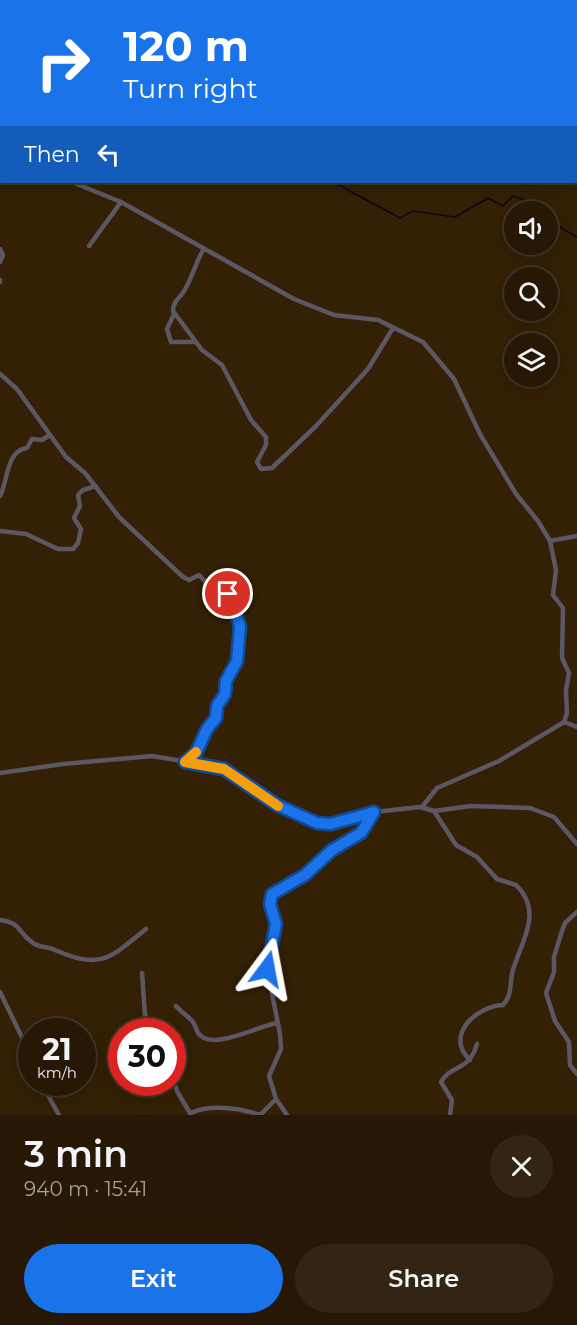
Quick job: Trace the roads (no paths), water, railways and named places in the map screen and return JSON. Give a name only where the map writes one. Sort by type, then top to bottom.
[{"type":"street","points":[[79,183],[121,202],[202,250],[315,308],[340,316],[378,320],[423,342],[458,385],[480,434],[512,487],[550,541],[556,570],[553,595],[563,608],[562,660],[569,673],[564,722]]},
{"type":"street","points":[[89,246],[121,202]]},
{"type":"street","points":[[0,249],[3,255],[0,262]]},
{"type":"street","points":[[202,250],[187,285],[173,305],[174,314],[195,342],[222,365],[251,420],[266,437],[266,445],[257,462],[261,469],[272,468],[361,376],[393,328]]},
{"type":"street","points":[[174,314],[167,329],[169,340],[173,343],[195,342]]},
{"type":"street","points":[[0,374],[17,389],[66,457],[96,486],[120,517],[183,577],[189,580],[200,574],[214,591],[231,597],[240,627],[237,661],[226,681],[225,694],[217,706],[216,718],[207,729],[196,753],[185,762]]},
{"type":"street","points":[[0,496],[14,456],[21,449],[27,448],[32,439],[42,440],[50,435]]},
{"type":"street","points":[[0,531],[26,534],[58,549],[73,549],[78,543],[81,529],[74,518],[80,506],[78,495],[96,486]]},
{"type":"street","points":[[550,541],[577,536]]},
{"type":"street","points":[[564,722],[577,727]]},
{"type":"street","points":[[422,807],[437,788],[499,761],[564,722]]},
{"type":"street","points":[[0,773],[145,756],[224,769],[277,805],[317,823],[331,824],[374,812],[422,807],[434,811],[471,806],[538,809],[557,819],[577,844]]},
{"type":"street","points":[[434,811],[456,845],[477,857],[497,879],[513,883],[519,888],[529,910],[530,927],[512,971],[512,987],[507,1002],[503,1005],[491,1005],[476,1012],[461,1035],[459,1042],[462,1052],[470,1060]]},
{"type":"street","points":[[287,1115],[276,1099],[269,1076],[281,1049],[267,969],[276,924],[270,899],[272,894],[305,875],[332,850],[361,833],[374,812]]},
{"type":"street","points":[[577,912],[565,923],[554,957],[554,972],[546,993],[555,1021],[569,1042],[570,1065],[577,1074]]},
{"type":"street","points":[[0,920],[18,926],[35,945],[53,949],[67,956],[97,960],[114,955],[146,929]]},
{"type":"street","points":[[142,973],[147,1018]]},
{"type":"street","points":[[0,992],[18,1027]]},
{"type":"street","points":[[0,1007],[8,1005]]},
{"type":"street","points":[[176,1006],[193,1021],[199,1035],[212,1042],[223,1041],[251,1029],[277,1023]]},
{"type":"street","points":[[450,1115],[452,1100],[441,1082],[448,1074],[467,1065],[477,1044]]},
{"type":"street","points":[[48,1096],[59,1115]]},
{"type":"street","points":[[180,1096],[191,1114],[212,1108],[243,1110],[260,1115],[276,1099]]},
{"type":"waterway","points":[[335,183],[400,218],[413,211],[455,217],[488,198],[503,206],[513,196],[544,207],[561,228],[577,237]]}]
